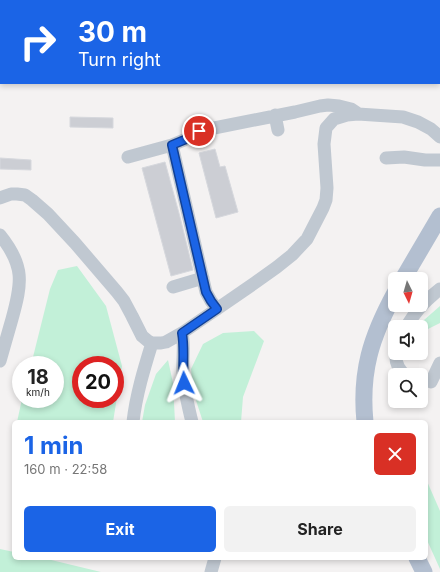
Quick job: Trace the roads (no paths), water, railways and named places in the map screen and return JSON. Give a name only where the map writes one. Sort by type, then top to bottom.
[{"type":"main road","points":[[407,272],[440,216]]},
{"type":"main road","points":[[365,420],[363,396],[369,352],[376,331],[388,305]]},
{"type":"main road","points":[[418,560],[424,572]]},
{"type":"lane","points":[[128,157],[172,145],[199,131],[328,105],[339,106],[358,114]]},
{"type":"lane","points":[[227,125],[236,113]]},
{"type":"lane","points":[[0,198],[11,194],[25,195],[48,214],[75,243],[124,301],[142,336],[148,341],[157,344],[166,342],[182,333],[272,271],[292,255],[307,239],[314,218],[323,208],[327,193],[324,144],[326,128],[334,118],[358,114],[403,117],[418,122],[431,129],[440,137]]},
{"type":"lane","points":[[275,115],[278,130]]},
{"type":"lane","points":[[172,145],[206,292],[217,309]]},
{"type":"lane","points":[[386,158],[404,157],[425,160],[440,160]]},
{"type":"lane","points":[[0,235],[8,246],[15,260],[19,274],[20,286],[0,361]]},
{"type":"lane","points":[[173,287],[203,278]]},
{"type":"lane","points":[[410,320],[429,298],[440,289]]},
{"type":"lane","points":[[182,333],[184,383],[192,420]]},
{"type":"lane","points":[[133,420],[138,390],[152,343]]},
{"type":"lane","points":[[431,382],[440,363]]},
{"type":"lane","points":[[211,572],[214,560]]}]
